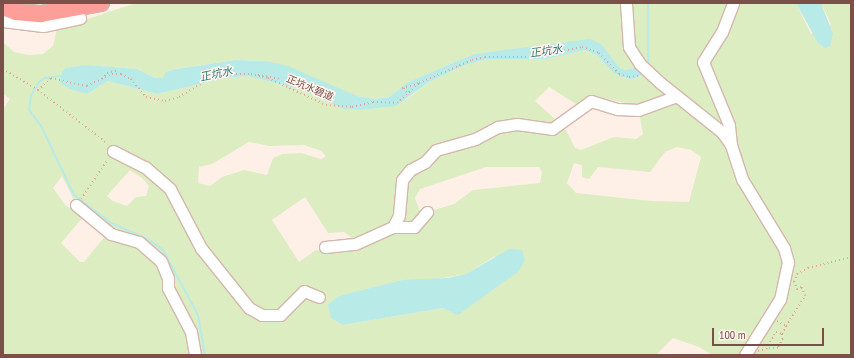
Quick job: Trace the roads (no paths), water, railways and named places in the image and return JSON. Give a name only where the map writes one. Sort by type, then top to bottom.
[{"type":"highway","points":[[3,7],[22,13],[41,14],[101,3]]},
{"type":"street","points":[[626,3],[629,47],[646,69],[677,96],[709,119],[722,132],[731,146]]},
{"type":"street","points":[[733,3],[722,32],[703,62],[729,124],[731,146],[742,179],[770,222],[784,248],[788,262],[780,298],[751,354]]},
{"type":"street","points":[[3,21],[43,26],[80,18]]},
{"type":"street","points":[[393,227],[398,215],[402,180],[410,170],[425,162],[436,150],[475,139],[498,126],[517,124],[552,129],[591,101],[618,109],[638,110],[677,96]]},
{"type":"street","points":[[113,151],[145,168],[170,189],[201,248],[237,290],[249,308],[262,314],[280,315],[304,291],[319,297]]},
{"type":"street","points":[[79,201],[111,234],[139,242],[161,261],[168,278],[168,288],[191,332],[195,355]]},
{"type":"street","points":[[324,246],[355,244],[393,227],[414,227],[427,212]]},
{"type":"water","points":[[796,3],[821,3],[833,34],[830,46],[825,48],[818,43]]},
{"type":"water","points":[[590,39],[601,44],[620,68],[625,70],[638,67],[646,74],[632,79],[621,77],[612,72],[598,56],[585,50],[547,59],[488,59],[465,65],[429,82],[396,106],[361,110],[343,109],[300,89],[247,76],[225,78],[157,94],[108,81],[87,94],[70,89],[59,82],[62,72],[66,68],[87,65],[137,69],[155,78],[163,78],[166,72],[176,69],[235,60],[266,61],[288,66],[357,96],[374,99],[389,97],[408,82],[474,54]]},
{"type":"water","points":[[509,249],[522,250],[525,260],[519,271],[458,315],[443,308],[343,325],[331,318],[328,305],[339,296],[403,280],[448,278],[466,274]]},
{"type":"waterway","name":"正坑水","points":[[648,3],[648,66]]},
{"type":"waterway","name":"正坑水","points":[[62,76],[45,78],[39,82],[31,96],[29,110],[41,126],[74,195],[111,223],[148,239],[163,250],[198,315],[205,355]]}]
